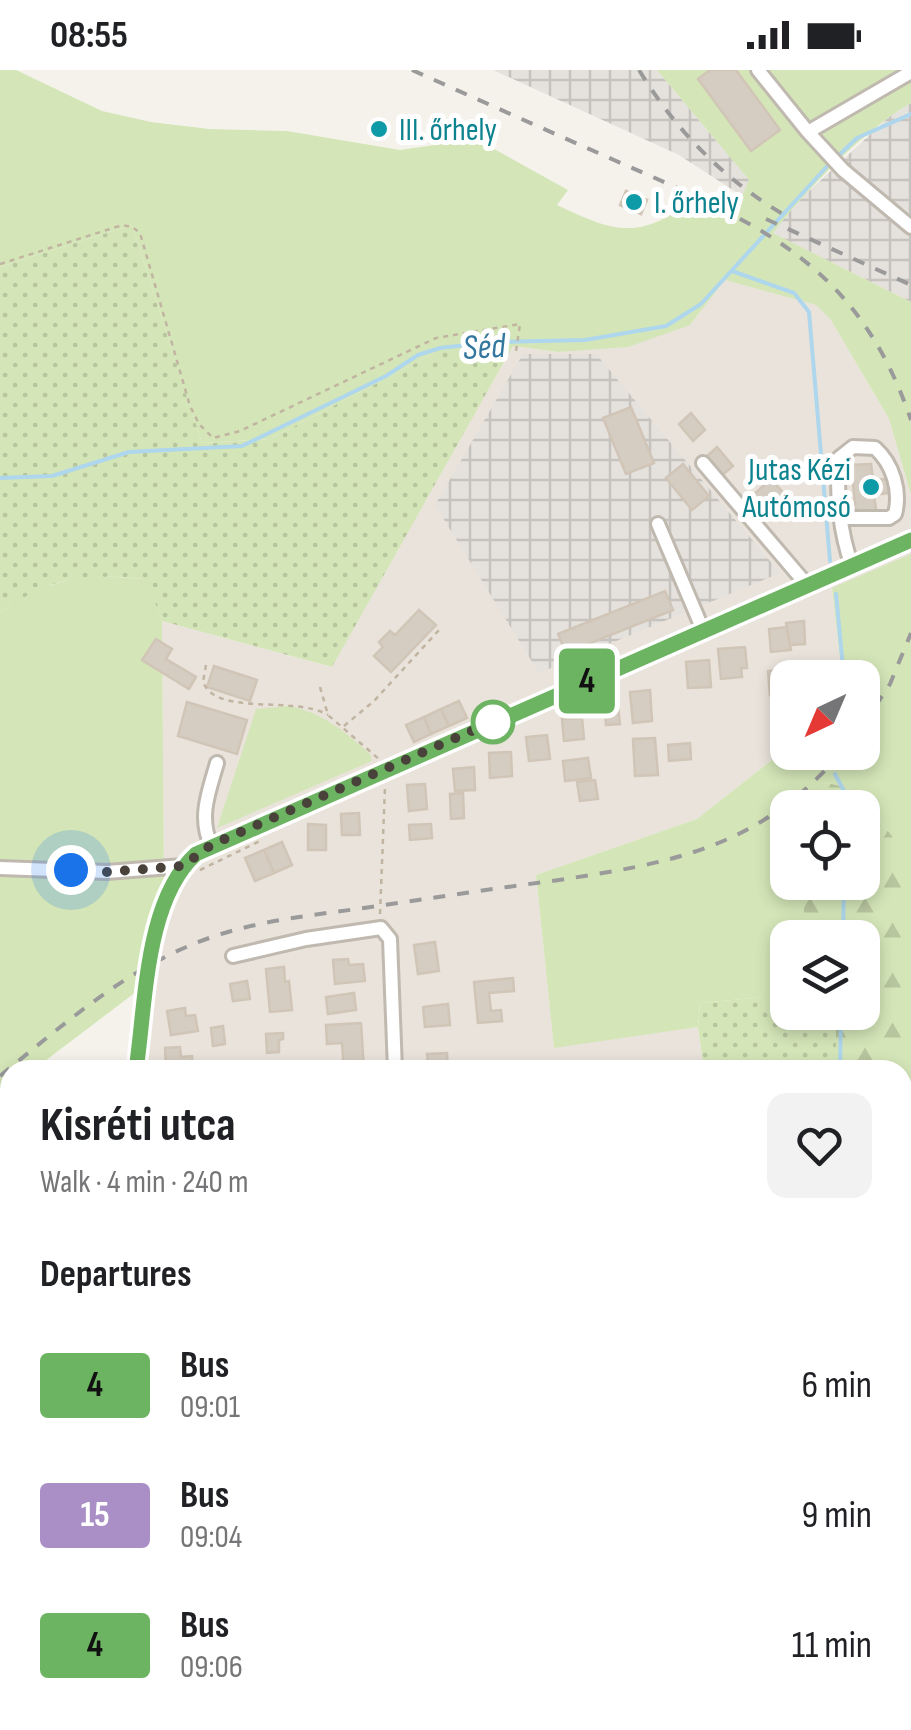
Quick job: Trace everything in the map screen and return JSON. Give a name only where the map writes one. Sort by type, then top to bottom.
[{"type":"street","points":[[758,70],[828,155],[911,227]]},
{"type":"street","points":[[808,132],[911,72]]},
{"type":"street","points":[[842,518],[889,518],[896,514],[891,467],[875,448],[853,447],[839,458],[842,518],[844,542],[852,566]]},
{"type":"street","points":[[703,463],[808,585]]},
{"type":"street","points":[[658,524],[703,630]]},
{"type":"street","points":[[138,1060],[160,913],[172,882],[186,873],[211,845],[911,540]]},
{"type":"street","points":[[211,845],[205,832],[204,810],[217,763]]},
{"type":"street","points":[[0,868],[186,873]]},
{"type":"street","points":[[233,956],[306,939],[381,928],[390,938],[395,1060]]},
{"type":"path","points":[[0,264],[126,224],[134,228],[140,234],[190,406],[199,424],[213,438],[240,431],[436,338],[520,324],[516,352]]},
{"type":"path","points":[[342,727],[374,700],[439,630]]},
{"type":"path","points":[[206,665],[203,682],[215,697],[245,704],[308,706],[328,715]]},
{"type":"path","points":[[186,873],[265,838]]},
{"type":"path","points":[[381,870],[381,928]]},
{"type":"shaded area","points":[[493,70],[657,70],[749,180],[742,196],[679,155]]},
{"type":"shaded area","points":[[911,103],[911,302],[772,233],[796,203],[890,116]]},
{"type":"shaded area","points":[[725,280],[816,305],[831,320],[889,419],[911,495],[911,554],[832,589],[840,660],[770,660],[770,761],[697,819],[536,875],[554,1047],[698,1027],[703,1060],[126,1060],[146,923],[164,883],[162,621],[331,667],[513,346],[558,352],[690,325]]},
{"type":"shaded area","points":[[523,354],[596,354],[780,573],[539,673],[435,505]]},
{"type":"green space","points":[[0,70],[16,70],[102,111],[151,122],[209,129],[287,131],[400,150],[476,139],[568,190],[557,205],[594,221],[624,228],[654,223],[689,203],[731,221],[749,180],[657,70],[911,70],[911,103],[837,162],[773,233],[911,302],[911,495],[889,419],[831,320],[816,305],[725,280],[690,325],[628,347],[558,352],[513,346],[431,355],[270,439],[202,443],[132,225],[0,267]]},
{"type":"green space","points":[[132,225],[202,443],[270,439],[431,355],[460,345],[513,346],[332,667],[162,621],[146,579],[70,580],[38,591],[0,612],[0,267]]},
{"type":"green space","points":[[911,554],[911,1060],[907,1060],[892,836],[880,821],[880,790],[855,790],[828,783],[821,790],[770,790],[770,900],[805,900],[804,920],[770,920],[770,997],[700,1003],[698,1027],[554,1048],[536,875],[697,819],[770,761],[770,770],[880,770],[880,660],[840,660],[832,588]]},
{"type":"green space","points":[[84,575],[147,579],[162,621],[164,883],[146,923],[136,992],[46,1060],[0,1060],[0,612],[32,591]]},
{"type":"green space","points":[[288,706],[332,724],[370,754],[372,761],[217,828],[256,709]]},
{"type":"green space","points":[[828,783],[855,790],[821,790]]},
{"type":"green space","points":[[880,821],[892,836],[907,920],[909,1060],[836,1060],[836,1030],[880,1030],[880,920],[804,920],[804,900],[880,900]]},
{"type":"green space","points":[[770,997],[770,1030],[836,1030],[836,1060],[703,1060],[698,1027],[700,1003]]},
{"type":"building","points":[[710,70],[736,70],[780,130],[751,151],[698,79]]},
{"type":"building","name":"III. őrhely","points":[[372,124],[386,125],[385,134],[372,133]]},
{"type":"building","name":"I. őrhely","points":[[626,191],[647,200],[641,214],[620,205]]},
{"type":"building","points":[[631,407],[654,463],[626,474],[603,418]]},
{"type":"building","points":[[691,413],[705,430],[693,441],[679,424]]},
{"type":"building","points":[[717,447],[733,466],[721,476],[705,458]]},
{"type":"building","points":[[683,464],[709,496],[692,510],[666,478]]},
{"type":"building","name":"Jutas Kézi Autómosó","points":[[871,464],[873,480],[887,479],[889,493],[874,495],[876,510],[856,512],[851,465]]},
{"type":"building","points":[[771,479],[786,496],[767,513],[752,496]]},
{"type":"building","points":[[665,591],[673,610],[566,653],[558,634]]},
{"type":"building","points":[[419,610],[436,625],[391,672],[374,656],[383,647],[379,642],[390,631],[395,635]]},
{"type":"building","points":[[804,621],[805,644],[790,645],[786,623]]},
{"type":"building","points":[[787,627],[791,650],[771,652],[769,629]]},
{"type":"building","points":[[156,639],[172,649],[166,659],[196,677],[189,689],[142,660]]},
{"type":"building","points":[[745,647],[747,668],[741,668],[742,677],[721,679],[718,649]]},
{"type":"building","points":[[709,660],[711,687],[688,688],[686,662]]},
{"type":"building","points":[[214,666],[257,680],[250,701],[207,687]]},
{"type":"building","points":[[650,690],[652,721],[633,723],[630,692]]},
{"type":"building","points":[[459,701],[467,718],[449,726],[441,709]]},
{"type":"building","points":[[187,702],[247,720],[237,754],[178,736]]},
{"type":"building","points":[[618,707],[620,724],[606,725],[605,708]]},
{"type":"building","points":[[441,709],[449,726],[431,734],[424,717]]},
{"type":"building","points":[[424,717],[431,734],[414,742],[406,725]]},
{"type":"building","points":[[582,718],[584,739],[564,741],[562,719]]},
{"type":"building","points":[[547,735],[550,759],[529,761],[526,737]]},
{"type":"building","points":[[655,738],[658,775],[635,776],[633,739]]},
{"type":"building","points":[[690,743],[691,759],[669,761],[668,745]]},
{"type":"building","points":[[511,752],[512,776],[490,778],[489,753]]},
{"type":"building","points":[[588,758],[591,778],[565,781],[563,761]]},
{"type":"building","points":[[474,767],[475,790],[455,791],[453,769]]},
{"type":"building","points":[[595,780],[598,799],[580,801],[577,782]]},
{"type":"building","points":[[425,784],[427,809],[409,811],[407,785]]},
{"type":"building","points":[[463,793],[464,818],[451,819],[450,794]]},
{"type":"building","points":[[359,813],[360,835],[342,835],[341,814]]},
{"type":"building","points":[[308,824],[326,825],[326,850],[308,850]]},
{"type":"building","points":[[431,824],[432,838],[410,840],[409,825]]},
{"type":"building","points":[[282,842],[292,865],[274,873],[264,850]]},
{"type":"building","points":[[264,850],[274,873],[255,881],[245,858]]},
{"type":"building","points":[[435,942],[439,971],[418,974],[414,945]]},
{"type":"building","points":[[348,959],[349,965],[363,964],[365,981],[335,984],[333,960]]},
{"type":"building","points":[[284,967],[292,1010],[270,1012],[266,969]]},
{"type":"building","points":[[513,978],[514,991],[489,993],[491,1011],[501,1010],[502,1021],[478,1023],[474,982]]},
{"type":"building","points":[[247,981],[250,999],[233,1001],[230,984]]},
{"type":"building","points":[[354,993],[356,1010],[328,1014],[326,997]]},
{"type":"building","points":[[448,1004],[450,1025],[425,1027],[423,1007]]},
{"type":"building","points":[[185,1008],[186,1016],[195,1015],[198,1031],[171,1035],[167,1011]]},
{"type":"building","points":[[361,1023],[363,1060],[343,1060],[342,1043],[327,1044],[326,1025]]},
{"type":"building","points":[[223,1026],[225,1044],[213,1046],[211,1028]]},
{"type":"building","points":[[283,1033],[279,1052],[267,1053],[266,1034]]},
{"type":"building","points":[[180,1047],[181,1057],[192,1056],[192,1060],[166,1060],[165,1048]]},
{"type":"building","points":[[447,1053],[447,1060],[428,1060],[427,1054]]},
{"type":"waterway","name":"Séd","points":[[838,156],[857,138],[911,114]]},
{"type":"waterway","name":"Séd","points":[[0,478],[52,476],[129,452],[242,446],[386,376],[418,355],[440,348],[493,342],[585,340],[666,326],[701,304],[831,162]]},
{"type":"waterway","points":[[732,271],[794,293],[809,312],[830,561]]},
{"type":"waterway","points":[[836,594],[842,660]]},
{"type":"waterway","points":[[835,774],[843,790]]},
{"type":"waterway","points":[[843,920],[844,900]]},
{"type":"waterway","points":[[840,1060],[841,1030]]},
{"type":"railway","points":[[412,70],[712,204],[795,254],[830,284],[862,321],[889,366],[911,420]]},
{"type":"railway","points":[[639,70],[669,114],[704,153],[744,188],[788,217]]},
{"type":"railway","points":[[766,219],[911,285]]},
{"type":"railway","points":[[880,699],[911,633]]},
{"type":"railway","points":[[20,1060],[128,978],[215,936],[289,919],[595,874],[674,858],[745,831],[778,811],[825,770]]},
{"type":"bus line","name":"4","points":[[137,1060],[164,898],[183,866],[196,854],[911,540]]},
{"type":"place","name":"III. őrhely","points":[[379,129]]},
{"type":"place","name":"I. őrhely","points":[[634,202]]},
{"type":"place","name":"Jutas Kézi Autómosó","points":[[871,487]]},
{"type":"route","points":[[71,870],[107,872],[183,866],[211,845],[499,719],[493,722]]}]
